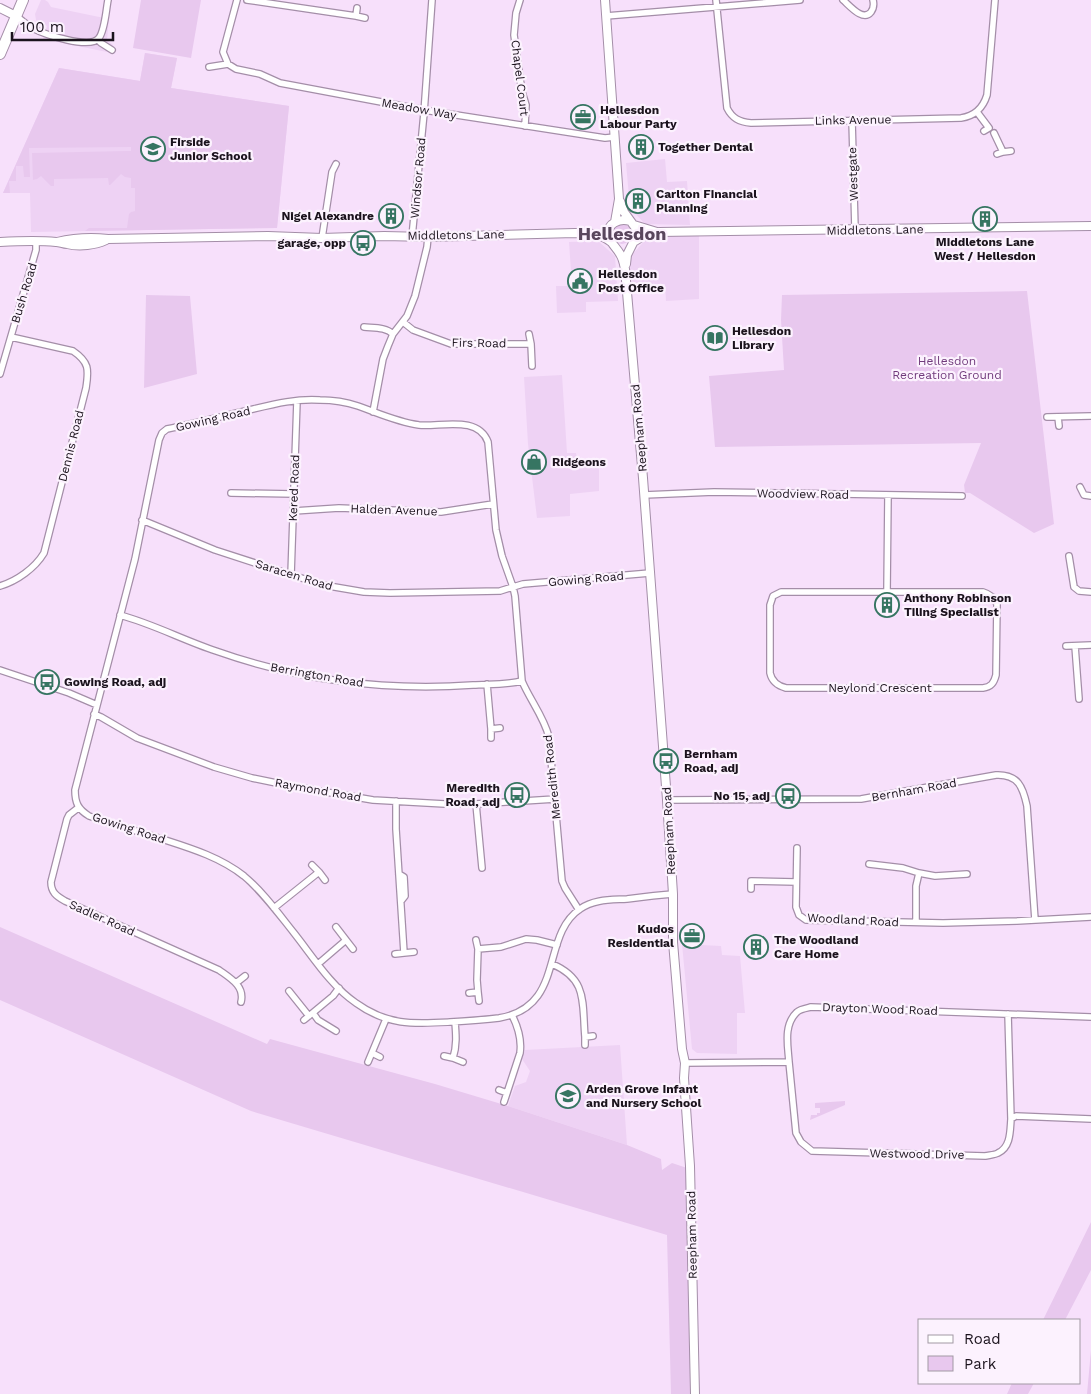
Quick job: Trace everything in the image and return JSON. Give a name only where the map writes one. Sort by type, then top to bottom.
[{"type":"highway","points":[[0,54],[23,0]]},
{"type":"street","points":[[0,8],[48,35],[88,43],[98,40],[103,30],[108,0]]},
{"type":"street","points":[[209,68],[228,64],[224,52],[238,0]]},
{"type":"street","points":[[247,0],[365,18]]},
{"type":"street","name":"Windsor Road","points":[[412,237],[432,0]]},
{"type":"street","name":"Chapel Court","points":[[520,0],[516,14],[514,34],[522,92],[527,113],[525,126]]},
{"type":"street","name":"Reepham Road","points":[[605,0],[619,199],[637,235],[627,255],[625,270]]},
{"type":"street","points":[[606,16],[716,3],[800,0]]},
{"type":"street","points":[[843,0],[859,14],[865,15],[870,14],[874,6],[873,0]]},
{"type":"street","points":[[995,0],[987,95],[983,105],[977,112],[986,129],[994,133],[1004,152]]},
{"type":"street","name":"Links Avenue","points":[[716,3],[727,108],[730,114],[742,122],[961,118],[977,112]]},
{"type":"street","points":[[356,16],[357,8]]},
{"type":"street","points":[[98,40],[112,50]]},
{"type":"street","name":"Meadow Way","points":[[228,64],[236,70],[260,74],[280,83],[424,110],[605,138],[615,137]]},
{"type":"street","name":"Westgate","points":[[852,120],[855,229]]},
{"type":"street","points":[[994,133],[1000,128]]},
{"type":"street","points":[[996,154],[1011,151]]},
{"type":"street","points":[[322,238],[332,172],[336,164]]},
{"type":"street","name":"Reepham Road","points":[[619,199],[609,231],[609,237],[621,255],[625,270],[667,800],[675,960],[682,1049],[685,1063],[684,1078],[690,1166],[695,1394]]},
{"type":"street","points":[[613,223],[625,219],[632,223]]},
{"type":"street","name":"Middletons Lane","points":[[0,242],[57,242],[69,239],[96,238],[108,240],[268,236],[322,238],[428,237],[590,233],[601,230],[613,223]]},
{"type":"street","name":"Middletons Lane","points":[[632,223],[658,232]]},
{"type":"street","name":"Middletons Lane","points":[[634,242],[643,236],[658,232],[1091,226]]},
{"type":"street","name":"Middletons Lane","points":[[590,233],[604,237],[613,243]]},
{"type":"street","points":[[373,412],[383,359],[393,334],[407,316],[415,296],[428,237]]},
{"type":"street","name":"Bush Road","points":[[0,374],[36,250],[36,241]]},
{"type":"street","points":[[613,243],[624,248],[634,242]]},
{"type":"street","name":"Firs Road","points":[[403,322],[413,330],[451,344],[530,344]]},
{"type":"street","points":[[364,327],[383,329],[393,334]]},
{"type":"street","points":[[529,334],[532,366]]},
{"type":"street","name":"Dennis Road","points":[[0,586],[12,582],[23,574],[39,561],[44,553],[84,397],[88,373],[87,364],[73,350],[11,337]]},
{"type":"street","name":"Gowing Road","points":[[512,1015],[499,1018],[417,1024],[386,1018],[356,1004],[318,964],[259,890],[227,864],[187,847],[90,816],[78,808],[75,802],[75,790],[135,559],[162,433],[167,429],[281,403],[319,400],[356,405],[412,424],[465,424],[473,426],[486,436],[496,530],[502,556],[514,587],[523,584],[650,573]]},
{"type":"street","name":"Kered Road","points":[[291,574],[297,401]]},
{"type":"street","points":[[1047,417],[1091,416]]},
{"type":"street","points":[[1058,417],[1059,426]]},
{"type":"street","points":[[1080,488],[1083,497],[1091,496]]},
{"type":"street","name":"Woodview Road","points":[[644,495],[714,492],[962,496]]},
{"type":"street","points":[[231,493],[294,494]]},
{"type":"street","points":[[887,592],[888,495]]},
{"type":"street","name":"Halden Avenue","points":[[294,511],[339,508],[441,512],[493,504]]},
{"type":"street","name":"Saracen Road","points":[[142,520],[215,550],[324,585],[364,592],[390,594],[500,591],[514,587]]},
{"type":"street","points":[[1069,556],[1074,587],[1079,591],[1091,592]]},
{"type":"street","name":"Meredith Road","points":[[514,587],[522,680],[547,727],[562,881],[578,910]]},
{"type":"street","name":"Neylond Crescent","points":[[887,592],[983,592],[992,596],[997,604],[996,675],[993,684],[983,688],[786,688],[779,686],[771,678],[770,605],[773,596],[777,593],[887,592]]},
{"type":"street","name":"Berrington Road","points":[[120,615],[216,651],[267,667],[350,682],[431,687],[522,680]]},
{"type":"street","points":[[1066,646],[1091,645]]},
{"type":"street","points":[[1076,646],[1079,700]]},
{"type":"street","points":[[0,670],[69,693],[97,705]]},
{"type":"street","points":[[487,684],[491,738]]},
{"type":"street","name":"Raymond Road","points":[[94,714],[137,738],[214,767],[252,778],[337,795],[445,804],[555,799]]},
{"type":"street","points":[[491,729],[500,728]]},
{"type":"street","name":"Bernham Road","points":[[667,800],[861,799],[996,775],[1007,775],[1016,780],[1024,792],[1028,806],[1035,920]]},
{"type":"street","points":[[396,801],[399,874],[404,877],[405,896],[401,901],[404,953]]},
{"type":"street","points":[[476,804],[482,868]]},
{"type":"street","name":"Sadler Road","points":[[78,808],[67,819],[53,873],[51,887],[56,896],[219,970],[236,983]]},
{"type":"street","name":"Woodland Road","points":[[797,848],[796,907],[798,915],[806,920],[943,923],[1091,917]]},
{"type":"street","points":[[869,864],[903,868],[934,876],[967,874]]},
{"type":"street","points":[[312,865],[325,880]]},
{"type":"street","points":[[274,908],[319,872]]},
{"type":"street","name":"Woodland Road","points":[[916,922],[916,886],[919,873]]},
{"type":"street","points":[[751,889],[751,881],[796,882]]},
{"type":"street","points":[[504,1102],[521,1045],[517,1024],[512,1015],[523,1010],[538,996],[552,964],[564,928],[571,916],[592,903],[604,900],[672,894]]},
{"type":"street","points":[[336,927],[353,950]]},
{"type":"street","points":[[478,949],[500,947],[526,939],[557,945]]},
{"type":"street","points":[[318,964],[346,940]]},
{"type":"street","points":[[476,940],[478,949],[479,1001]]},
{"type":"street","points":[[395,954],[414,952]]},
{"type":"street","points":[[552,964],[569,974],[578,985],[582,994],[585,1045]]},
{"type":"street","points":[[241,1002],[241,989],[236,983],[245,976]]},
{"type":"street","points":[[309,1016],[340,988]]},
{"type":"street","points":[[289,991],[309,1016],[336,1031]]},
{"type":"street","points":[[469,993],[478,992]]},
{"type":"street","name":"Drayton Wood Road","points":[[789,1062],[789,1023],[798,1011],[811,1007],[1091,1017]]},
{"type":"street","points":[[1008,1014],[1011,1119],[1016,1116],[1091,1119]]},
{"type":"street","points":[[368,1062],[386,1018]]},
{"type":"street","points":[[454,1058],[456,1050],[455,1022]]},
{"type":"street","points":[[585,1037],[593,1036]]},
{"type":"street","points":[[372,1053],[380,1057]]},
{"type":"street","points":[[444,1056],[464,1062]]},
{"type":"street","points":[[685,1063],[789,1062]]},
{"type":"street","name":"Westwood Drive","points":[[789,1062],[796,1132],[801,1142],[812,1152],[985,1156],[998,1154],[1010,1140],[1011,1119]]},
{"type":"street","points":[[499,1090],[507,1093]]},
{"type":"shaded area","points":[[41,0],[48,2],[51,7],[109,19],[107,40],[113,45],[112,53],[43,39],[47,26],[36,20],[35,14]]},
{"type":"shaded area","name":"Firside Junior School","points":[[145,53],[177,58],[171,88],[289,106],[277,228],[31,232],[30,193],[3,193],[59,68],[140,81]]},
{"type":"shaded area","points":[[665,159],[667,182],[687,181],[690,225],[645,224],[630,208],[626,163]]},
{"type":"shaded area","points":[[667,235],[699,235],[699,299],[666,301],[665,284],[631,284],[631,256],[647,238]]},
{"type":"shaded area","points":[[598,241],[615,256],[618,301],[586,302],[586,312],[557,313],[556,286],[572,286],[569,242]]},
{"type":"shaded area","points":[[562,375],[567,453],[576,453],[577,463],[599,464],[599,491],[570,494],[570,516],[537,518],[528,444],[524,377]]},
{"type":"shaded area","points":[[682,944],[721,946],[722,955],[740,956],[745,1013],[737,1013],[737,1054],[697,1053],[692,1049]]},
{"type":"shaded area","name":"Arden Grove Infant and Nursery School","points":[[620,1045],[627,1145],[508,1106],[515,1086],[526,1082],[530,1071],[522,1059],[525,1050]]},
{"type":"green space","points":[[141,0],[201,0],[191,58],[133,48]]},
{"type":"green space","name":"Firside Junior School","points":[[145,53],[177,58],[171,88],[289,106],[277,228],[85,231],[89,228],[127,228],[129,214],[135,211],[135,188],[131,188],[131,178],[121,174],[110,185],[108,178],[54,179],[54,186],[51,186],[41,176],[33,180],[32,153],[131,151],[131,147],[29,148],[30,177],[24,177],[23,166],[16,166],[16,181],[9,181],[10,193],[3,193],[59,68],[140,81]]},
{"type":"green space","points":[[618,224],[626,224],[632,230],[632,238],[626,244],[618,244],[612,238],[612,230]]},
{"type":"green space","name":"Hellesdon Recreation Ground","points":[[1027,291],[1054,524],[1034,533],[970,493],[965,493],[964,485],[981,443],[715,447],[709,376],[784,370],[781,320],[782,295]]},
{"type":"green space","points":[[146,295],[190,296],[197,374],[144,388]]},
{"type":"green space","points":[[0,927],[267,1044],[270,1039],[435,1084],[627,1145],[661,1159],[662,1170],[672,1163],[687,1168],[691,1394],[671,1394],[667,1235],[251,1111],[0,1000]]},
{"type":"green space","points":[[845,1101],[845,1105],[810,1120],[811,1115],[820,1113],[820,1108],[815,1108],[815,1103]]},
{"type":"green space","points":[[1091,1222],[1091,1270],[1066,1319],[1043,1319]]},
{"type":"green space","points":[[1091,1350],[1091,1394],[1087,1394]]},
{"type":"green space","points":[[1012,1384],[1033,1384],[1028,1394],[1007,1394]]},
{"type":"place","name":"Hellesdon Labour Party","points":[[583,117]]},
{"type":"place","name":"Together Dental","points":[[641,147]]},
{"type":"place","name":"Firside Junior School","points":[[153,149]]},
{"type":"place","name":"Carlton Financial Planning","points":[[638,201]]},
{"type":"place","name":"Nigel Alexandre","points":[[391,216]]},
{"type":"place","name":"Middletons Lane West / Hellesdon","points":[[985,219]]},
{"type":"place","name":"garage, opp","points":[[363,243]]},
{"type":"place","name":"Hellesdon Post Office","points":[[580,281]]},
{"type":"place","name":"Hellesdon Library","points":[[715,338]]},
{"type":"place","name":"Ridgeons","points":[[534,462]]},
{"type":"place","name":"Anthony Robinson Tiling Specialist","points":[[887,605]]},
{"type":"place","name":"Gowing Road, adj","points":[[47,682]]},
{"type":"place","name":"Bernham Road, adj","points":[[666,761]]},
{"type":"place","name":"Meredith Road, adj","points":[[517,795]]},
{"type":"place","name":"No 15, adj","points":[[788,796]]},
{"type":"place","name":"Kudos Residential","points":[[692,936]]},
{"type":"place","name":"The Woodland Care Home","points":[[756,947]]},
{"type":"place","name":"Arden Grove Infant and Nursery School","points":[[568,1096]]},
{"type":"district","name":"Hellesdon","points":[[622,234]]}]
